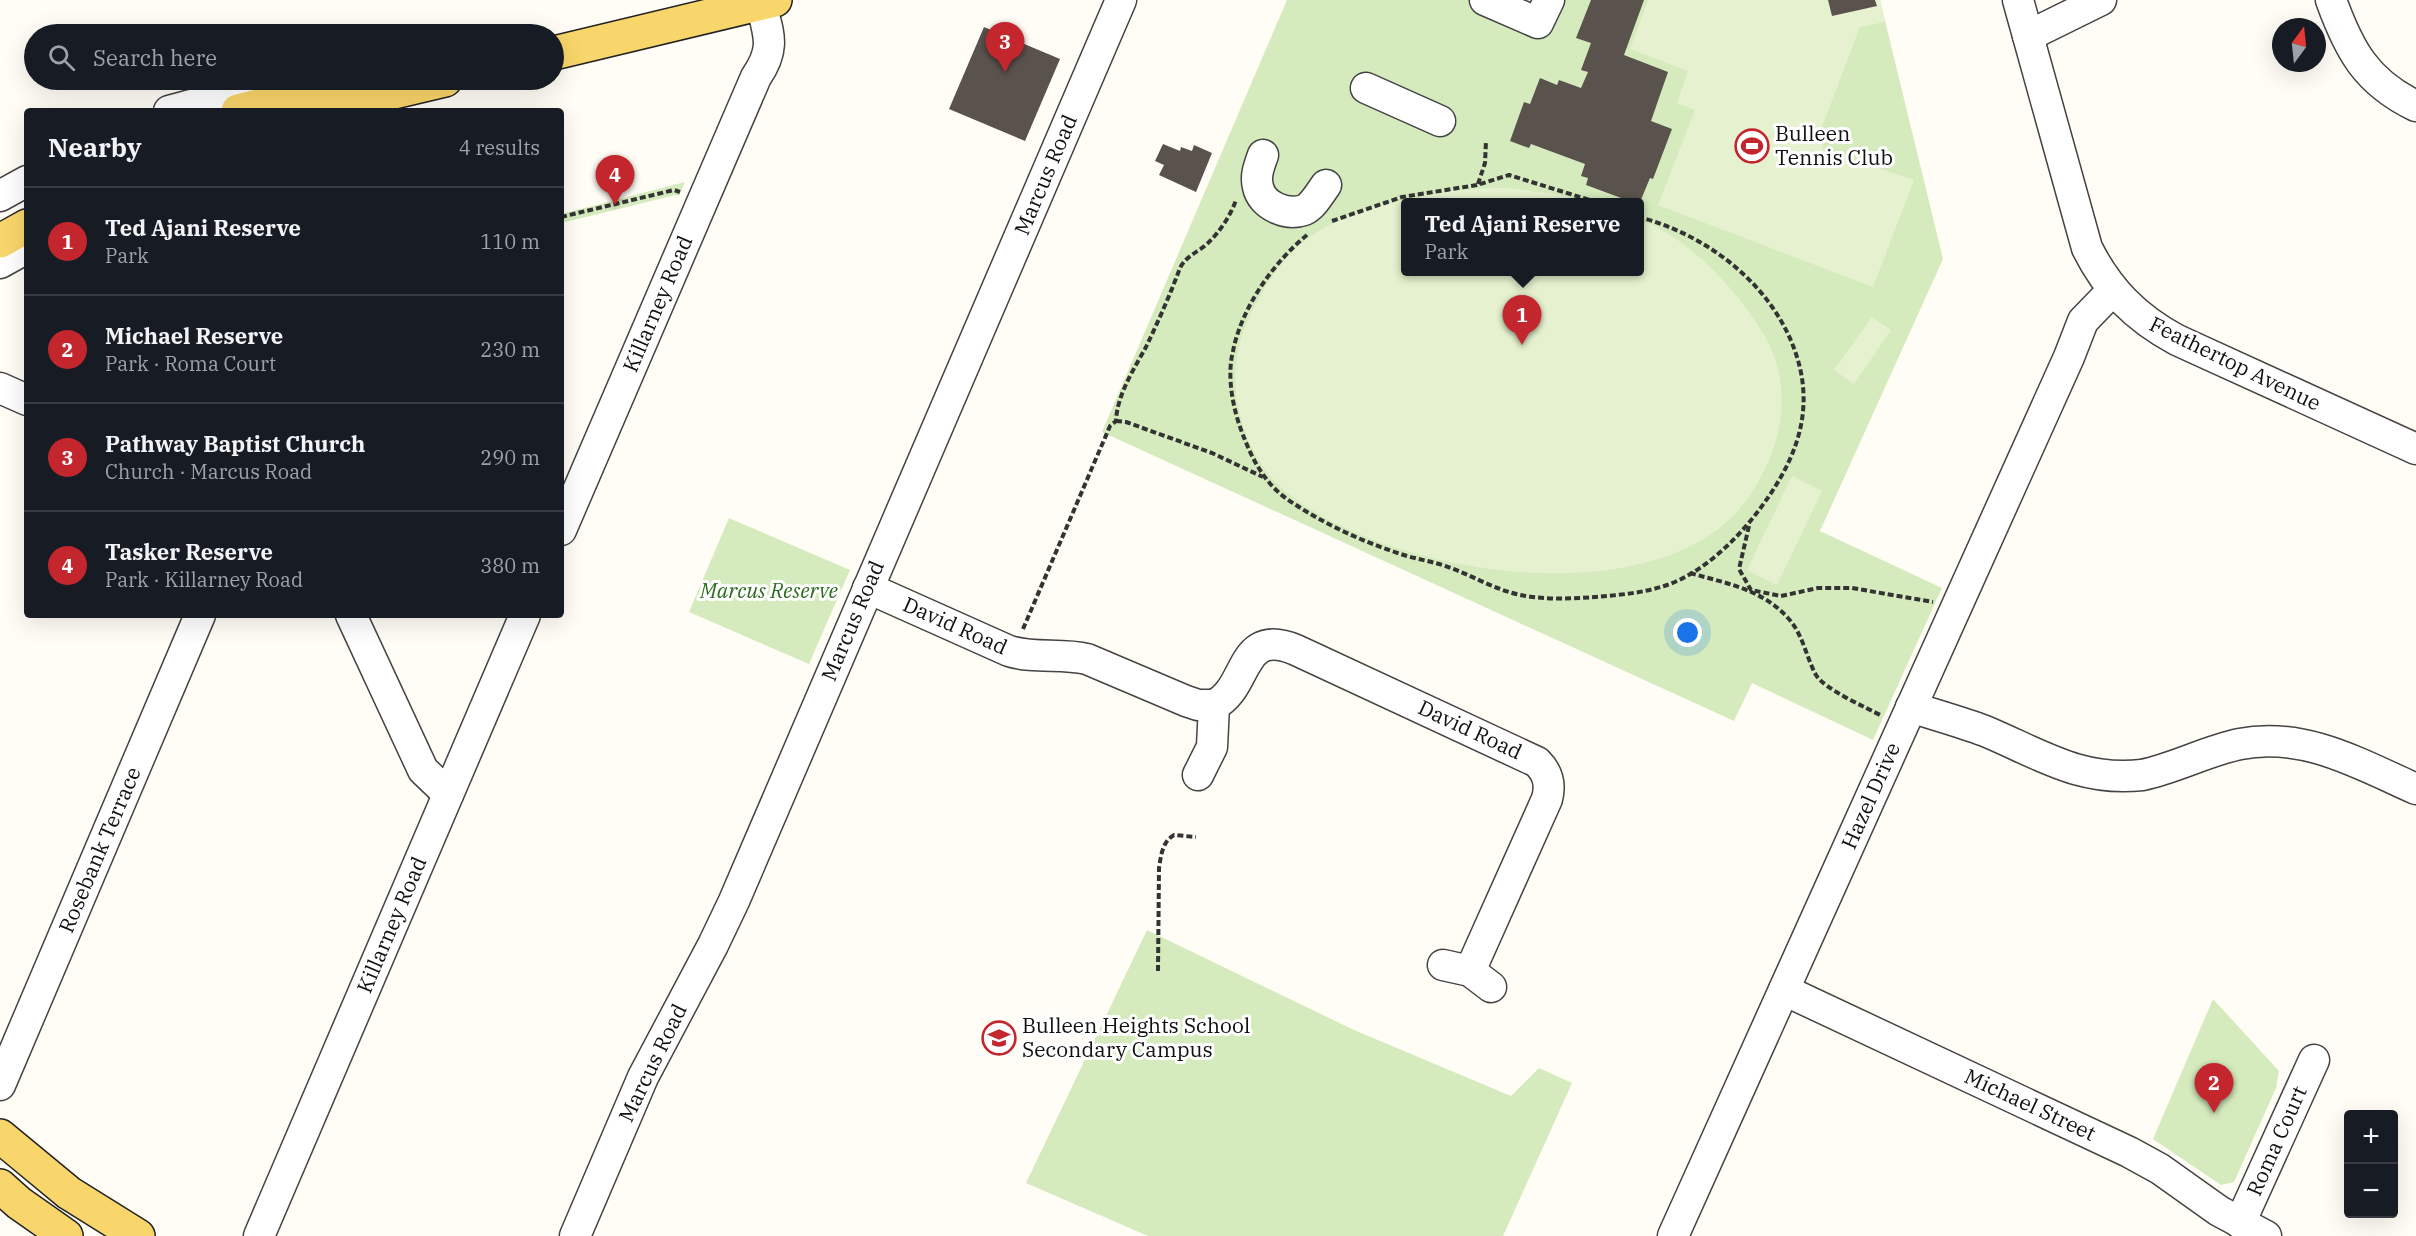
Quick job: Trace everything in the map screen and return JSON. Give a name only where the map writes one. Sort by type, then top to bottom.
[{"type":"main road","points":[[564,30],[688,0]]},
{"type":"main road","points":[[564,50],[758,2]]},
{"type":"main road","points":[[305,106],[342,90]]},
{"type":"main road","points":[[278,108],[305,106],[391,90]]},
{"type":"main road","points":[[0,218],[24,205]]},
{"type":"main road","points":[[0,241],[24,228]]},
{"type":"main road","points":[[0,1136],[69,1193],[138,1236]]},
{"type":"main road","points":[[0,1186],[19,1203],[66,1236]]},
{"type":"street","name":"Marcus Road","points":[[574,1236],[644,1077],[724,922],[1121,0]]},
{"type":"street","points":[[1485,0],[1544,12]]},
{"type":"street","points":[[2331,0],[2348,43],[2367,70],[2397,96],[2416,106]]},
{"type":"street","name":"Killarney Road","points":[[564,523],[756,77],[765,64],[770,46],[758,2]]},
{"type":"street","points":[[2023,17],[2094,2]]},
{"type":"street","name":"Feathertop Avenue","points":[[2023,17],[2081,230],[2096,265],[2118,296],[2147,322],[2177,340],[2416,448]]},
{"type":"street","points":[[1366,88],[1440,121]]},
{"type":"street","points":[[180,108],[244,90]]},
{"type":"street","points":[[278,90],[305,106]]},
{"type":"street","points":[[1263,155],[1257,171],[1258,189],[1265,200],[1276,208],[1292,212],[1306,209],[1326,185]]},
{"type":"street","points":[[0,196],[24,183]]},
{"type":"street","points":[[0,263],[24,250]]},
{"type":"street","name":"Hazel Drive","points":[[1673,1236],[1784,990],[1905,705],[2069,357],[2118,296]]},
{"type":"street","points":[[0,388],[24,399]]},
{"type":"street","name":"David Road","points":[[868,588],[1009,651],[1033,656],[1076,656],[1087,659],[1198,705],[1214,705],[1229,694],[1249,656],[1265,647],[1281,645],[1537,762],[1544,769],[1548,781],[1547,799],[1468,974]]},
{"type":"street","name":"Rosebank Terrace","points":[[0,1085],[199,618]]},
{"type":"street","points":[[352,618],[423,770],[448,794]]},
{"type":"street","name":"Killarney Road","points":[[259,1236],[524,618]]},
{"type":"street","points":[[1198,775],[1212,747],[1214,705]]},
{"type":"street","points":[[1905,705],[1984,731],[2064,766],[2094,775],[2127,777],[2158,771],[2240,744],[2291,743],[2308,745],[2343,757],[2416,789]]},
{"type":"street","points":[[411,741],[461,763]]},
{"type":"street","name":"Michael Street","points":[[1784,990],[2144,1159],[2240,1223],[2266,1236]]},
{"type":"street","name":"Roma Court","points":[[2240,1223],[2314,1060]]},
{"type":"path","points":[[1477,185],[1485,163],[1486,141]]},
{"type":"path","points":[[1326,223],[1364,208],[1402,197],[1477,185],[1509,175],[1583,198]]},
{"type":"path","points":[[564,216],[674,190]]},
{"type":"path","points":[[1116,421],[1116,414],[1126,387],[1182,263],[1212,239],[1231,211],[1237,196]]},
{"type":"path","points":[[1313,231],[1296,244],[1272,271],[1250,308],[1233,351],[1231,382],[1239,423],[1248,449],[1265,478],[1284,497],[1334,527],[1358,538],[1410,557],[1450,567],[1516,594],[1556,598],[1616,595],[1656,588],[1671,584],[1690,573],[1733,542],[1750,522],[1784,476],[1798,439],[1803,388],[1788,333],[1768,302],[1732,265],[1701,242],[1664,224],[1644,218]]},
{"type":"path","points":[[1022,633],[1110,426],[1116,421],[1126,422],[1212,453],[1265,478]]},
{"type":"path","points":[[1750,522],[1739,569],[1751,590],[1788,618],[1819,679],[1852,701],[1905,705]]},
{"type":"path","points":[[1690,573],[1781,596],[1818,588],[1852,588],[1938,602]]},
{"type":"path","points":[[1158,971],[1161,855],[1165,844],[1174,836],[1197,837]]},
{"type":"green space","points":[[1287,0],[1880,0],[1943,259],[1820,531],[1942,588],[1873,740],[1752,683],[1734,721],[1102,432]]},
{"type":"green space","name":"Bulleen Tennis Club","points":[[1648,0],[1880,0],[1885,22],[1860,27],[1820,132],[1823,149],[1914,180],[1873,287],[1658,205],[1695,110],[1677,103],[1688,71],[1630,49]]},
{"type":"green space","points":[[685,182],[679,196],[564,222],[564,213]]},
{"type":"green space","points":[[1484,188],[1507,188],[1572,198],[1412,198]]},
{"type":"green space","points":[[1401,201],[1401,276],[1644,276],[1644,221],[1661,229],[1695,254],[1727,285],[1754,318],[1771,349],[1780,378],[1782,407],[1777,437],[1755,488],[1739,510],[1708,536],[1669,555],[1624,567],[1576,573],[1526,572],[1476,567],[1428,557],[1383,543],[1329,520],[1291,496],[1270,476],[1261,463],[1253,450],[1241,418],[1237,402],[1236,369],[1242,336],[1259,297],[1297,247],[1327,226],[1376,207]]},
{"type":"green space","points":[[1872,317],[1891,330],[1854,384],[1834,370]]},
{"type":"green space","points":[[1792,476],[1822,491],[1777,585],[1747,570]]},
{"type":"green space","name":"Marcus Reserve","points":[[729,518],[850,570],[809,664],[689,612]]},
{"type":"green space","points":[[1147,930],[1354,1030],[1511,1096],[1539,1068],[1572,1083],[1503,1236],[1148,1236],[1026,1183]]},
{"type":"green space","points":[[2213,999],[2279,1071],[2276,1088],[2234,1182],[2221,1185],[2153,1139]]},
{"type":"building","points":[[1591,0],[1644,0],[1624,55],[1668,72],[1651,121],[1672,129],[1653,179],[1650,178],[1642,198],[1621,198],[1586,185],[1588,178],[1581,176],[1585,164],[1531,144],[1529,148],[1510,141],[1524,102],[1530,104],[1540,78],[1557,85],[1559,80],[1581,88],[1588,72],[1581,70],[1591,43],[1576,38]]},
{"type":"building","points":[[1828,0],[1875,0],[1877,6],[1832,16]]},
{"type":"building","points":[[984,27],[1060,59],[1025,141],[949,109]]},
{"type":"building","points":[[1163,144],[1180,151],[1181,147],[1192,151],[1194,145],[1212,153],[1196,192],[1159,175],[1164,165],[1155,161]]},
{"type":"place","name":"Pathway Baptist Church","points":[[1005,72]]},
{"type":"place","name":"Bulleen Tennis Club","points":[[1752,146]]},
{"type":"place","name":"Tasker Reserve","points":[[615,205]]},
{"type":"place","name":"Ted Ajani Reserve","points":[[1522,345]]},
{"type":"place","name":"Bulleen Heights School Secondary Campus","points":[[999,1038]]},
{"type":"place","name":"Michael Reserve","points":[[2214,1113]]}]
